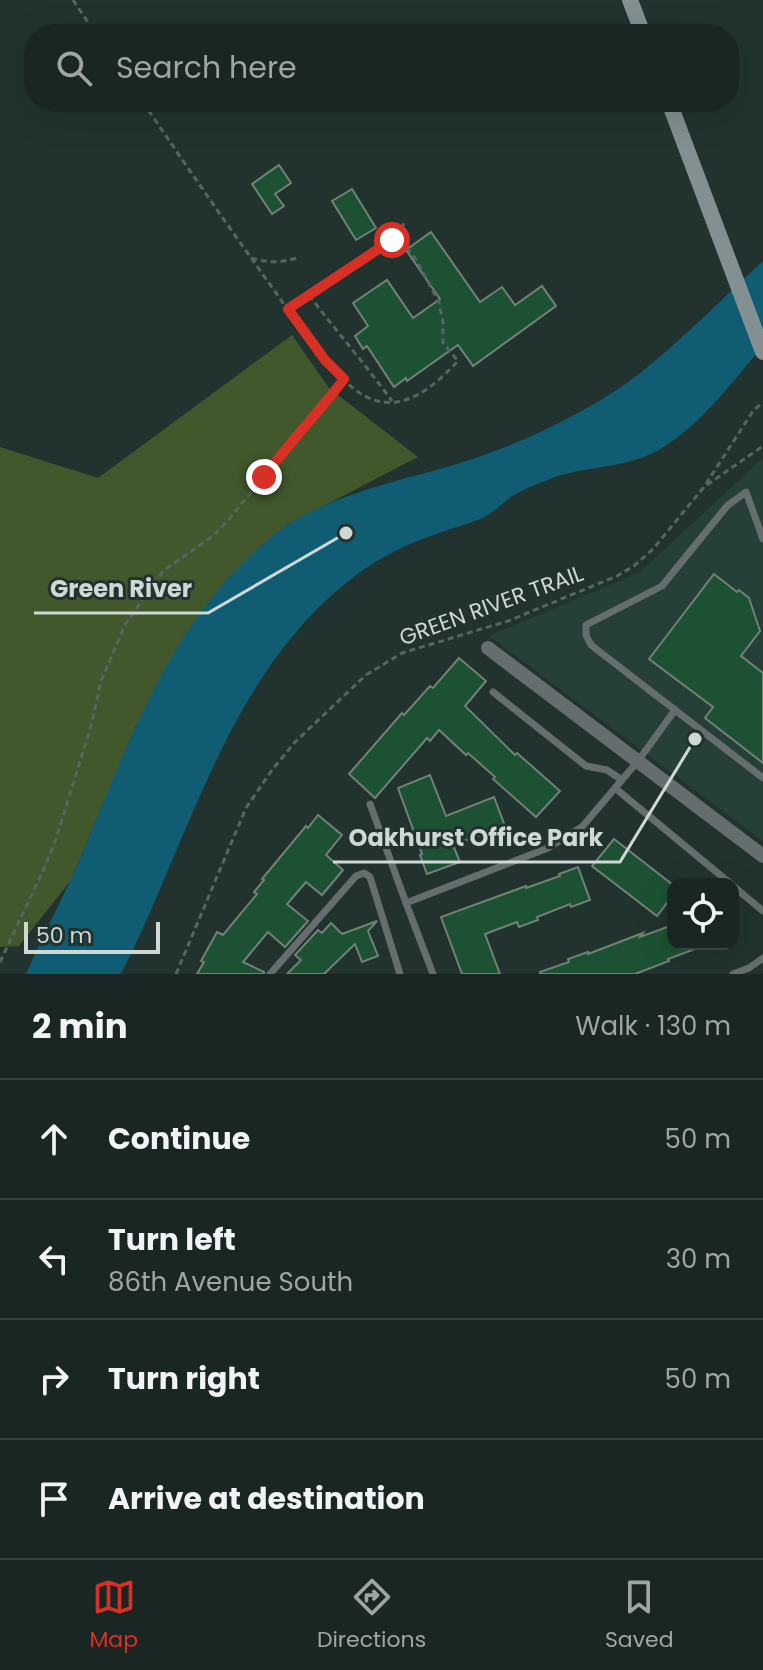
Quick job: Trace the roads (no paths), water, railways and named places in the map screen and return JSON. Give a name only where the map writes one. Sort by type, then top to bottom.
[{"type":"main road","points":[[630,0],[639,24]]},
{"type":"main road","points":[[673,112],[763,352]]},
{"type":"street","points":[[488,648],[763,856]]},
{"type":"lane","points":[[763,539],[746,492],[727,506],[662,586],[586,625],[586,635],[591,645],[763,778]]},
{"type":"lane","points":[[493,692],[586,766],[607,770],[622,780]]},
{"type":"lane","points":[[406,903],[558,843],[582,827],[638,761],[675,710]]},
{"type":"lane","points":[[615,788],[724,878]]},
{"type":"lane","points":[[370,804],[433,974]]},
{"type":"lane","points":[[270,974],[356,876],[364,873],[370,877],[400,974]]},
{"type":"lane","points":[[739,891],[763,911]]},
{"type":"lane","points":[[733,974],[763,958]]},
{"type":"water","points":[[763,261],[763,346],[700,418],[655,452],[631,461],[568,473],[533,486],[511,497],[486,516],[405,546],[355,576],[311,615],[275,660],[243,709],[216,760],[121,974],[26,974],[155,687],[204,607],[234,571],[287,525],[327,504],[501,449],[600,401],[656,360]]},
{"type":"place","name":"Green River","points":[[346,533]]},
{"type":"place","name":"Oakhurst Office Park","points":[[695,739]]}]
